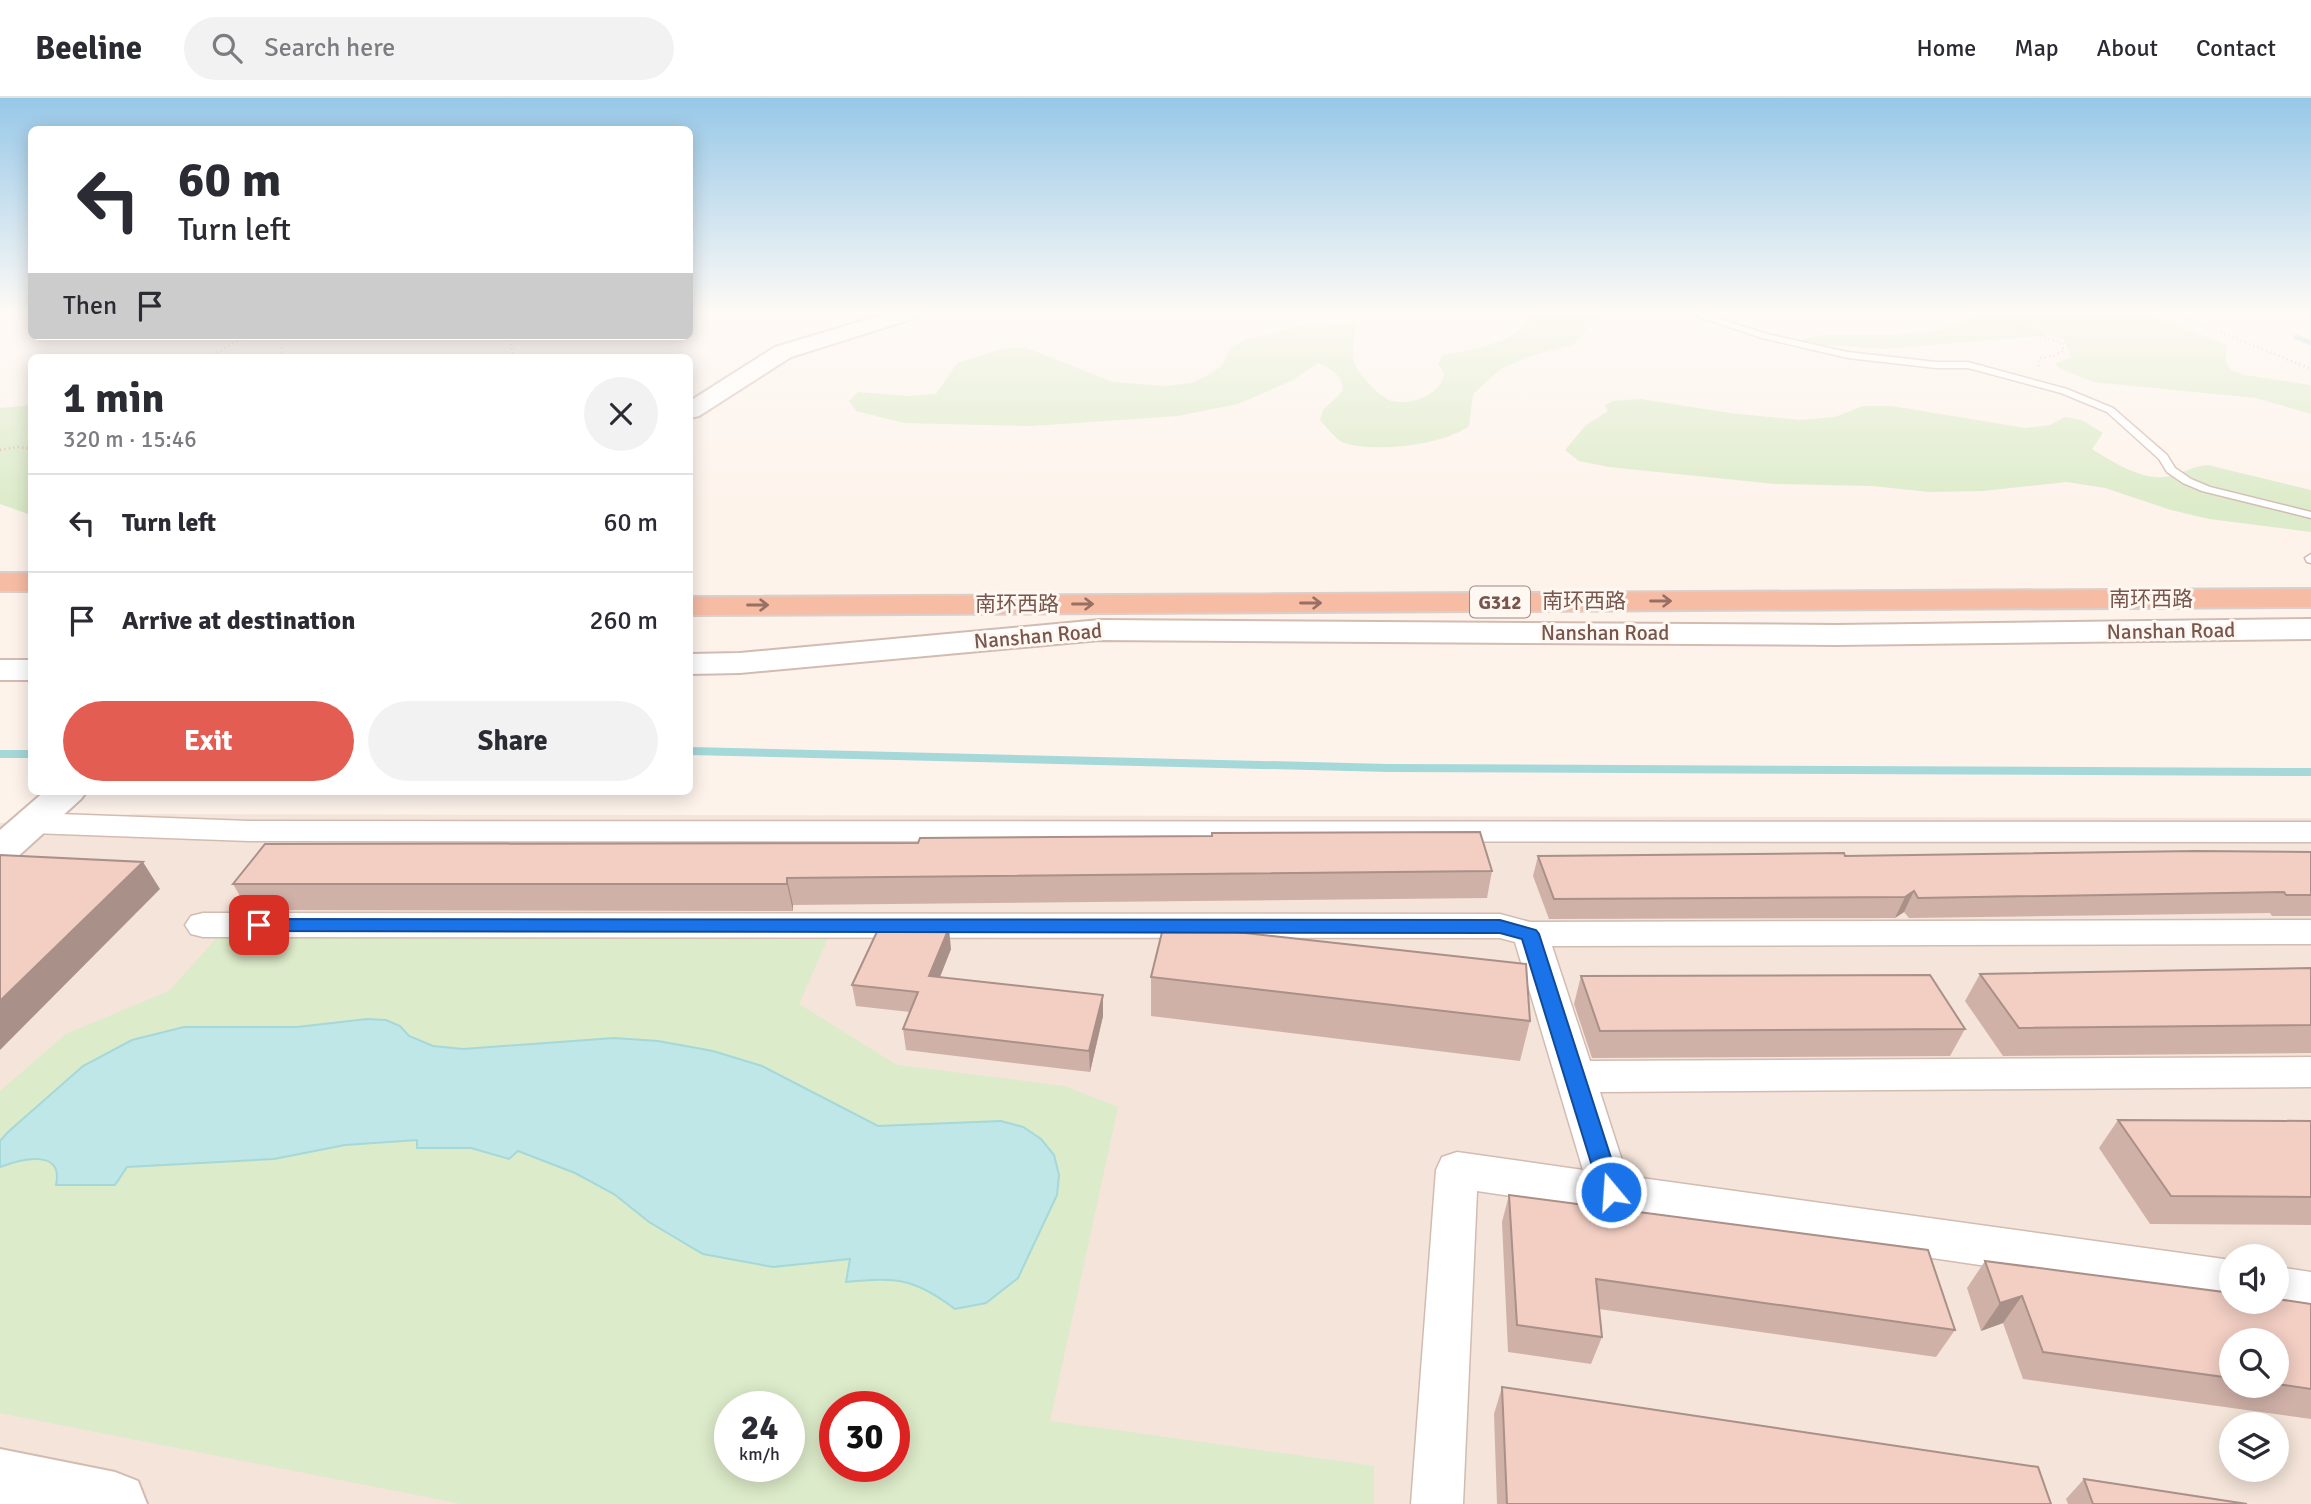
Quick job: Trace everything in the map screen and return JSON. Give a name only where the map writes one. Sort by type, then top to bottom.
[{"type":"highway","name":"南环西路","points":[[693,582],[2311,575]]},
{"type":"highway","points":[[0,582],[28,582]]},
{"type":"highway","name":"南环西路","points":[[693,606],[2311,597]]},
{"type":"highway","points":[[0,606],[28,607]]},
{"type":"street","points":[[693,409],[743,378]]},
{"type":"street","name":"Nanshan Road","points":[[693,664],[740,663],[1100,630],[1836,635],[2311,629]]},
{"type":"street","points":[[0,670],[28,670]]},
{"type":"street","points":[[0,851],[64,795]]},
{"type":"street","points":[[32,823],[249,831],[2311,832]]},
{"type":"street","points":[[204,925],[1500,926],[1530,934],[2311,932]]},
{"type":"street","points":[[1530,934],[1611,1192]]},
{"type":"street","points":[[1575,1077],[2311,1072]]},
{"type":"street","points":[[1437,1504],[1457,1170],[2219,1279]]},
{"type":"street","points":[[2289,1290],[2311,1293]]},
{"type":"street","points":[[0,1481],[115,1504]]},
{"type":"lane","points":[[2015,378],[2064,391],[2110,410],[2163,457],[2171,470],[2187,481],[2206,489],[2311,515]]},
{"type":"path","points":[[2024,380],[2028,378]]},
{"type":"path","points":[[0,450],[28,448]]},
{"type":"shaded area","points":[[134,814],[2311,818],[2311,1504],[0,1504],[0,823]]},
{"type":"green space","points":[[947,378],[1102,378],[1113,382],[1166,386],[1191,383],[1202,378],[1297,378],[1238,404],[1178,416],[1031,426],[904,423],[856,411],[849,401],[858,392],[909,396],[936,394]]},
{"type":"green space","points":[[1339,378],[1364,378],[1387,399],[1400,402],[1425,397],[1438,387],[1443,378],[1491,378],[1473,394],[1469,426],[1443,438],[1391,447],[1357,446],[1338,439],[1320,420],[1323,410],[1343,391]]},
{"type":"green space","points":[[2082,378],[2262,378],[2311,385],[2311,414],[2256,398],[2093,382]]},
{"type":"green space","points":[[1641,399],[1730,413],[1800,420],[1835,417],[1863,406],[1892,406],[2025,428],[2050,425],[2065,417],[2082,420],[2103,433],[2092,449],[2136,473],[2165,477],[2208,465],[2311,490],[2311,532],[2209,519],[2171,510],[2105,488],[2067,482],[1983,491],[1929,492],[1873,486],[1775,484],[1609,467],[1579,461],[1565,450],[1586,425],[1608,411],[1605,405],[1612,401]]},
{"type":"green space","points":[[28,405],[28,514],[0,504],[0,408]]},
{"type":"green space","points":[[223,931],[829,936],[799,1004],[897,1065],[1064,1086],[1118,1107],[1050,1421],[1374,1466],[1374,1504],[462,1504],[0,1413],[0,1091],[66,1034],[169,991]]},
{"type":"water","points":[[367,1019],[386,1020],[400,1026],[409,1036],[433,1046],[463,1049],[614,1038],[658,1041],[713,1051],[762,1066],[878,1126],[1001,1121],[1023,1127],[1041,1139],[1054,1155],[1059,1175],[1057,1195],[1018,1278],[986,1303],[955,1309],[928,1291],[904,1282],[846,1282],[850,1259],[773,1267],[703,1254],[649,1222],[614,1194],[575,1173],[518,1151],[509,1159],[471,1148],[417,1148],[417,1140],[345,1145],[274,1159],[127,1167],[115,1185],[56,1185],[57,1173],[54,1165],[39,1159],[0,1167],[0,1141],[8,1132],[83,1066],[132,1040],[184,1027],[297,1027]]},
{"type":"building","points":[[1480,832],[1492,871],[787,878],[787,884],[233,884],[265,844],[918,843],[920,838]]},
{"type":"building","points":[[2311,852],[2311,895],[2286,895],[2284,892],[1918,898],[1914,891],[1905,897],[1554,899],[1538,856],[1844,853],[1845,856]]},
{"type":"building","points":[[0,855],[143,862],[0,1001]]},
{"type":"building","points":[[882,921],[949,928],[929,976],[1103,995],[1089,1051],[903,1029],[918,992],[852,985]]},
{"type":"building","points":[[1164,924],[1526,964],[1530,1021],[1151,977]]},
{"type":"building","points":[[2311,968],[2311,1025],[2019,1028],[1980,974]]},
{"type":"building","points":[[1930,975],[1965,1029],[1600,1031],[1581,976]]},
{"type":"building","points":[[2118,1120],[2311,1121],[2311,1197],[2171,1196]]},
{"type":"building","points":[[1509,1195],[1928,1250],[1955,1330],[1596,1279],[1602,1337],[1517,1325]]},
{"type":"building","points":[[1985,1261],[2219,1291],[2219,1314],[2289,1314],[2289,1301],[2311,1304],[2311,1389],[2289,1386],[2289,1328],[2219,1328],[2219,1376],[2043,1352],[2022,1296],[2000,1303]]},
{"type":"building","points":[[1502,1387],[2038,1467],[2051,1504],[1507,1504]]},
{"type":"building","points":[[2084,1479],[2247,1504],[2093,1504]]},
{"type":"waterway","points":[[693,751],[1389,768],[2311,772]]},
{"type":"waterway","points":[[0,754],[28,754]]},
{"type":"route","points":[[259,925],[1500,926],[1530,934],[1611,1192]]}]
